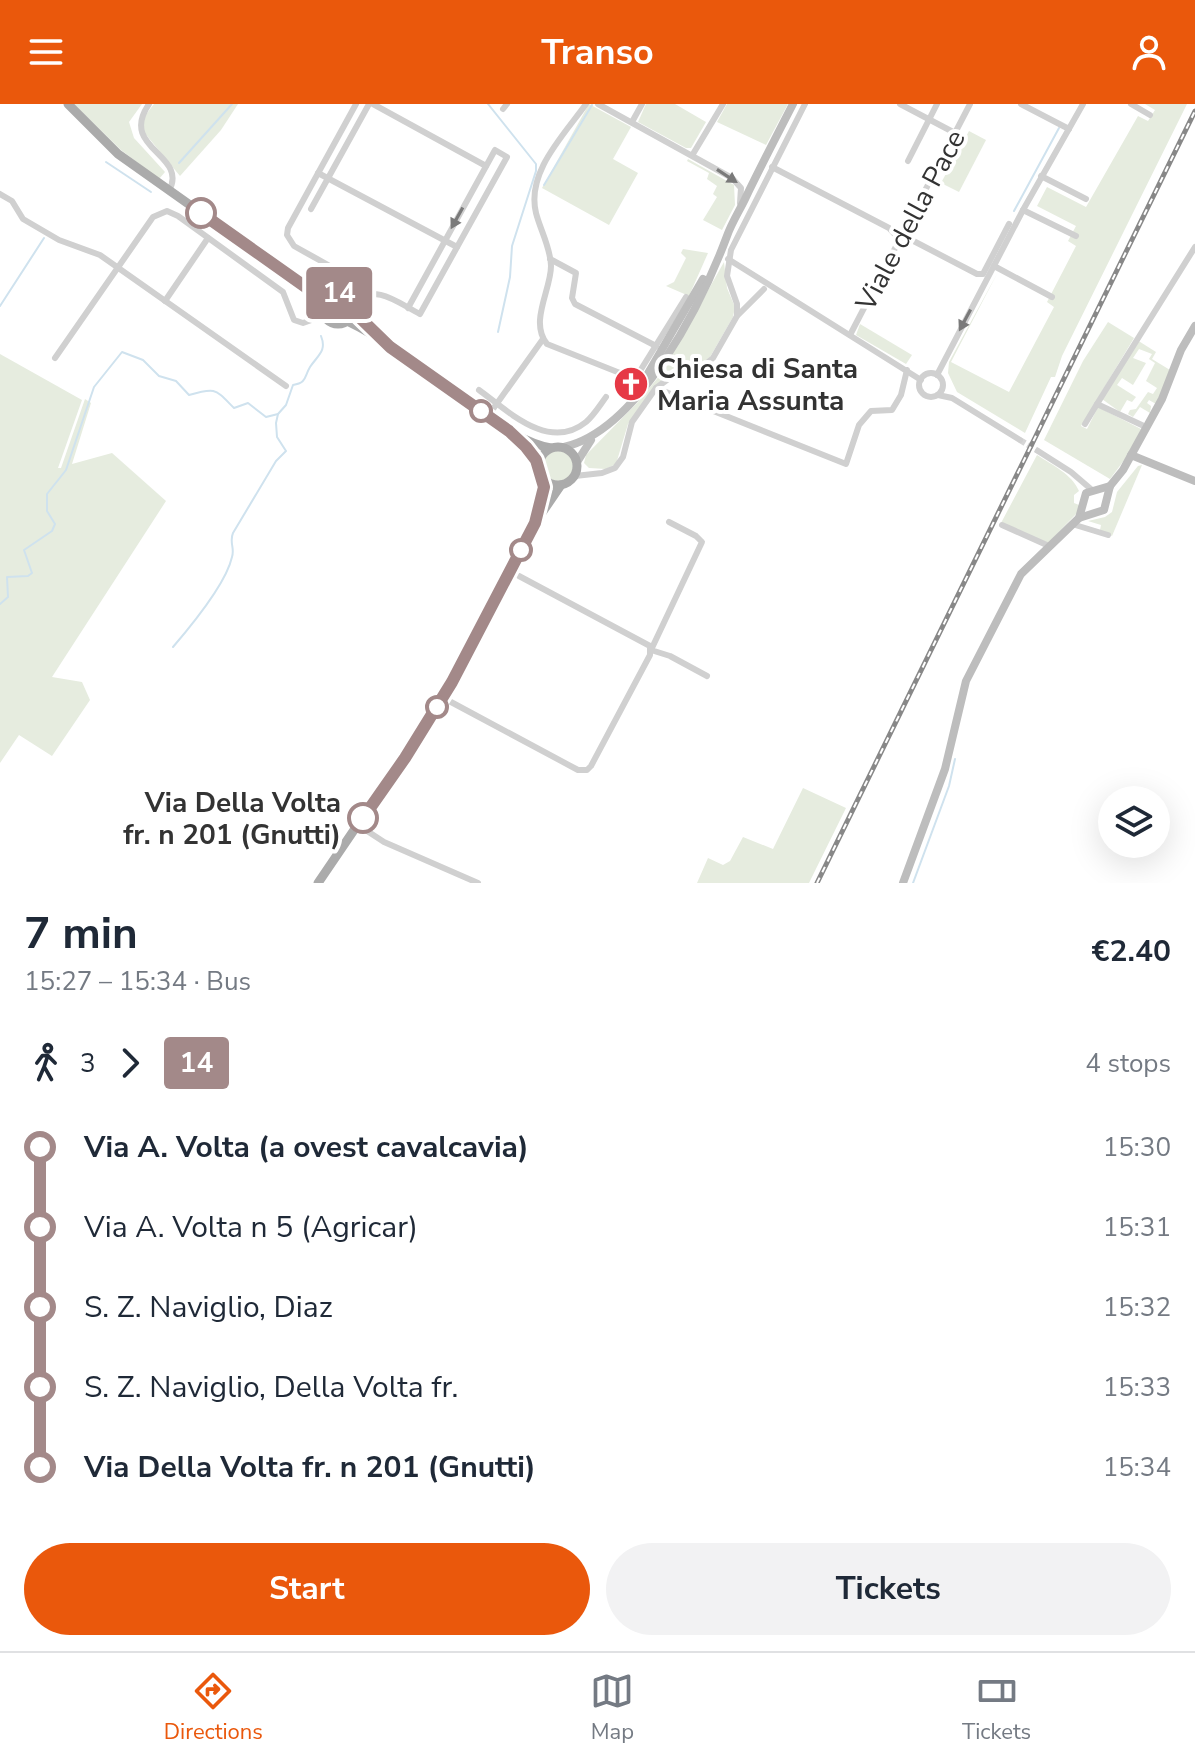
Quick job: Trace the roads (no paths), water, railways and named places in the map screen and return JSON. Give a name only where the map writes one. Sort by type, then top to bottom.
[{"type":"main road","points":[[68,104],[118,154],[324,300]]},
{"type":"main road","points":[[390,347],[338,292],[324,300],[323,316],[337,324],[347,321],[390,347],[509,431],[530,451],[544,479],[544,495],[535,523]]},
{"type":"main road","points":[[347,321],[352,306]]},
{"type":"main road","points":[[318,883],[389,781],[452,682],[535,523],[561,485],[575,476],[577,463],[572,453],[564,447],[535,444],[509,431]]},
{"type":"main road","points":[[539,466],[542,455],[551,448]]},
{"type":"main road","points":[[544,479],[561,485]]},
{"type":"street","points":[[149,104],[141,115],[140,130],[170,168],[173,184],[169,191]]},
{"type":"street","points":[[338,292],[340,282],[337,270],[294,246],[287,235],[356,104]]},
{"type":"street","points":[[311,209],[371,104],[486,166]]},
{"type":"street","points":[[586,104],[543,165],[534,201],[551,266],[541,319],[543,339],[547,344],[635,379],[727,235]]},
{"type":"street","points":[[598,104],[693,154],[738,182],[742,197],[739,211]]},
{"type":"street","points":[[632,122],[642,104]]},
{"type":"street","points":[[693,154],[723,104]]},
{"type":"street","points":[[588,473],[577,463],[594,437],[648,383],[671,349],[702,294],[727,235],[793,104]]},
{"type":"street","points":[[575,476],[606,473],[618,466],[632,422],[656,388],[675,374],[709,362],[737,316],[740,305],[727,276],[728,259],[805,104]]},
{"type":"street","points":[[908,161],[937,104]]},
{"type":"street","name":"Viale della Pace","points":[[850,335],[970,104]]},
{"type":"street","points":[[1021,104],[1069,129]]},
{"type":"street","points":[[937,375],[1041,176],[1083,104]]},
{"type":"street","points":[[1131,104],[1150,115]]},
{"type":"street","points":[[904,105],[955,133]]},
{"type":"street","points":[[352,306],[366,293],[375,292],[420,314],[507,157],[495,150],[408,308]]},
{"type":"street","points":[[772,167],[889,228],[900,237],[977,274],[983,274],[1009,224]]},
{"type":"street","points":[[318,173],[457,247]]},
{"type":"street","points":[[1041,176],[1086,199]]},
{"type":"street","points":[[479,179],[491,185]]},
{"type":"street","points":[[0,194],[12,201],[23,219],[45,234],[100,255],[286,386]]},
{"type":"street","points":[[1023,210],[1076,236]]},
{"type":"street","points":[[55,358],[159,212],[167,211],[178,216],[283,292],[294,320],[303,323],[323,316]]},
{"type":"street","points":[[165,301],[208,238]]},
{"type":"street","points":[[1085,424],[1195,247]]},
{"type":"street","points":[[550,259],[576,273],[572,298],[575,304],[656,346]]},
{"type":"street","points":[[728,259],[921,380]]},
{"type":"street","points":[[994,266],[1052,297]]},
{"type":"street","points":[[727,276],[733,268],[745,269]]},
{"type":"street","points":[[762,279],[764,289]]},
{"type":"street","points":[[740,305],[764,289],[780,290]]},
{"type":"street","points":[[628,406],[648,374],[666,331],[686,297]]},
{"type":"street","points":[[903,883],[949,753],[960,700],[1021,574],[1076,521],[1104,510],[1110,486],[1162,399],[1184,342],[1195,326]]},
{"type":"street","points":[[666,331],[671,349]]},
{"type":"street","points":[[488,416],[543,339]]},
{"type":"street","points":[[645,363],[648,374]]},
{"type":"street","points":[[656,388],[846,464],[863,419],[871,411],[892,410],[901,395],[907,370]]},
{"type":"street","points":[[938,395],[943,382],[937,375],[928,374],[919,387],[925,395],[952,398]]},
{"type":"street","points":[[943,388],[952,398],[1020,440]]},
{"type":"street","points":[[479,390],[530,427],[557,432],[577,428],[588,420],[606,397]]},
{"type":"street","points":[[1097,404],[1146,427]]},
{"type":"street","points":[[564,447],[594,437]]},
{"type":"street","points":[[1038,451],[1107,499]]},
{"type":"street","points":[[1131,455],[1195,481]]},
{"type":"street","points":[[1081,482],[1084,501],[1093,514]]},
{"type":"street","points":[[1076,521],[1084,501],[1096,490],[1110,486]]},
{"type":"street","points":[[1076,521],[1108,535]]},
{"type":"street","points":[[451,702],[584,771],[591,766],[702,542],[669,522]]},
{"type":"street","points":[[1002,525],[1049,546]]},
{"type":"street","points":[[519,576],[644,641],[651,650],[670,656],[707,676]]},
{"type":"street","points":[[358,825],[384,842],[478,883]]},
{"type":"waterway","points":[[179,163],[232,104]]},
{"type":"waterway","points":[[488,104],[536,164],[512,246],[510,277],[498,332]]},
{"type":"waterway","points":[[544,185],[592,105]]},
{"type":"waterway","points":[[1014,211],[1059,128]]},
{"type":"waterway","points":[[106,162],[151,192]]},
{"type":"waterway","points":[[0,306],[44,238]]},
{"type":"waterway","points":[[173,647],[223,580],[233,554],[233,533],[276,461],[286,451],[277,437],[278,414],[286,405],[293,385],[303,381],[321,353],[321,336]]},
{"type":"waterway","points":[[0,604],[8,597],[7,577],[32,573],[24,550],[52,531],[55,524],[47,511],[47,494],[66,470],[94,387],[122,352],[143,360],[159,376],[176,381],[189,395],[214,391],[234,408],[248,403],[266,417],[278,414]]},
{"type":"waterway","points":[[913,883],[949,786],[955,759]]},
{"type":"tunnel","points":[[1020,440],[1038,451]]},
{"type":"railway","points":[[817,883],[1195,111]]},
{"type":"place","name":"Chiesa di Santa Maria Assunta","points":[[631,384]]},
{"type":"place","name":"Via Della Volta fr. n 201 (Gnutti)","points":[[363,818]]}]
